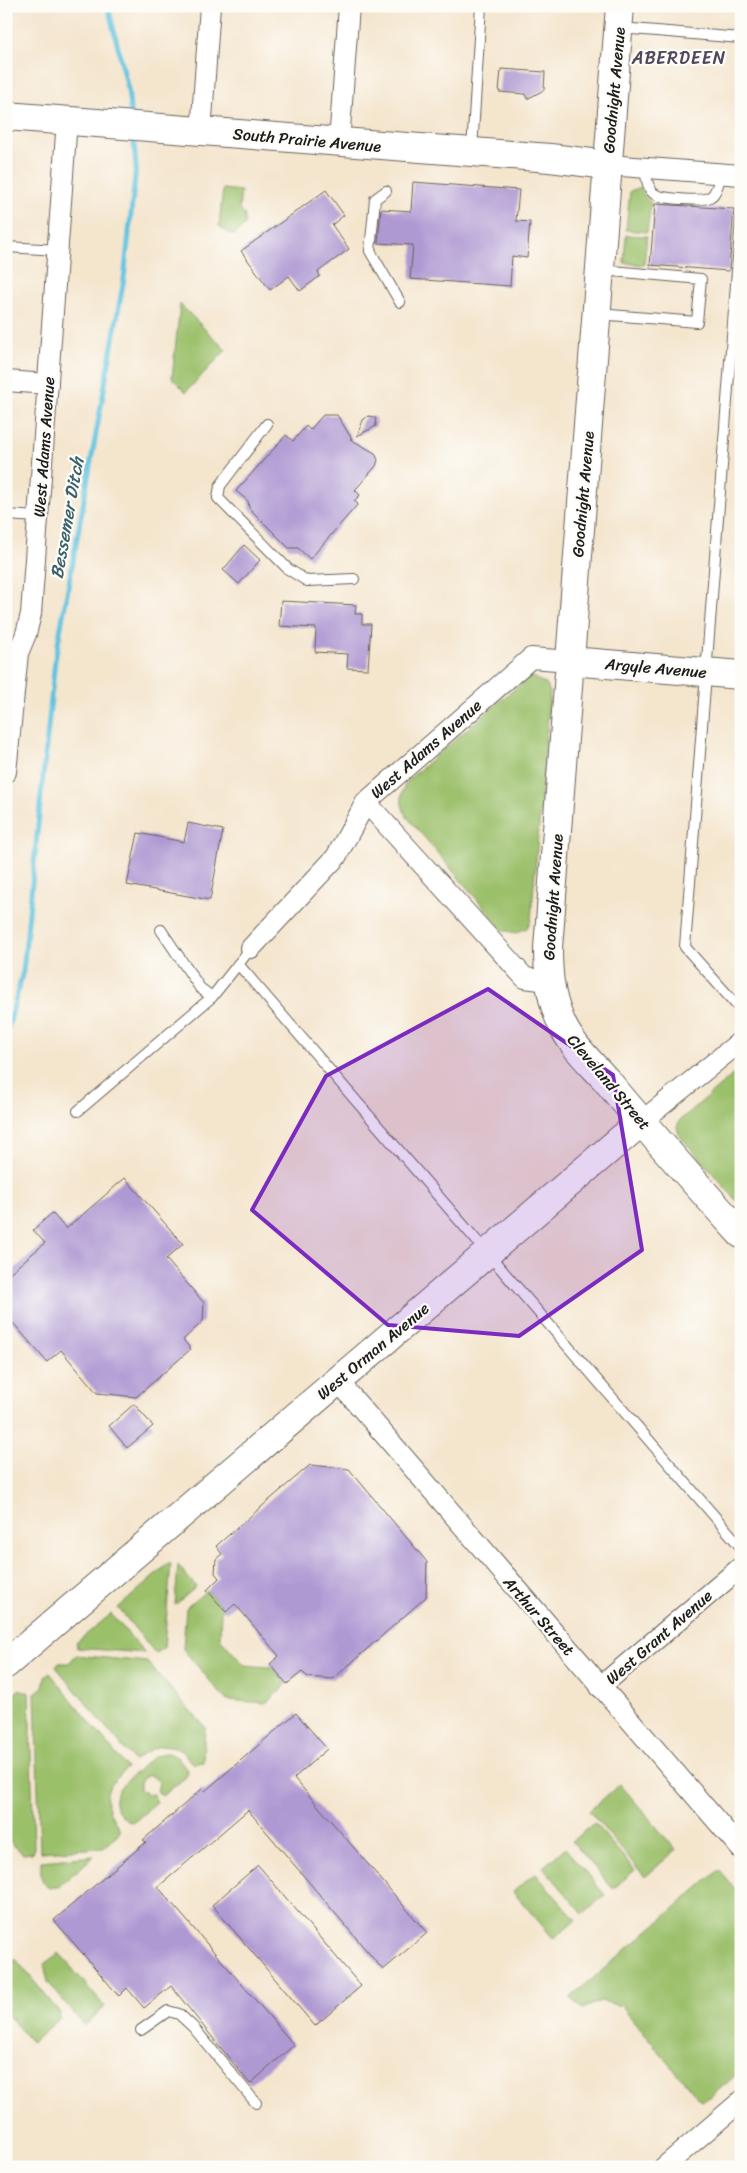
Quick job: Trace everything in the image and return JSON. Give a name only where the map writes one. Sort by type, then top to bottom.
[{"type":"street","points":[[202,132],[210,6]]},
{"type":"street","points":[[339,143],[349,6]]},
{"type":"street","name":"Goodnight Avenue","points":[[548,981],[548,948],[620,17]]},
{"type":"street","name":"South Prairie Avenue","points":[[6,116],[157,126],[202,132],[471,152],[608,165]]},
{"type":"street","name":"West Adams Avenue","points":[[6,772],[10,656],[26,634],[31,614],[59,250],[74,121]]},
{"type":"street","points":[[608,165],[741,175]]},
{"type":"street","points":[[6,381],[48,384]]},
{"type":"street","name":"West Adams Avenue","points":[[251,948],[336,856],[366,802],[531,658],[570,661]]},
{"type":"street","name":"Argyle Avenue","points":[[570,661],[741,675]]},
{"type":"street","points":[[366,802],[525,978],[548,981]]},
{"type":"street","name":"Cleveland Street","points":[[548,981],[561,1024],[574,1042],[641,1122],[741,1234]]},
{"type":"street","name":"West Orman Avenue","points":[[6,1664],[641,1122],[741,1041]]},
{"type":"street","name":"Arthur Street","points":[[338,1381],[741,1849]]},
{"type":"street","name":"West Grant Avenue","points":[[600,1687],[741,1567]]},
{"type":"street","points":[[664,2167],[741,2101]]},
{"type":"lane","points":[[471,152],[481,6]]},
{"type":"lane","points":[[620,17],[741,38]]},
{"type":"lane","points":[[645,167],[650,188],[660,197],[703,200],[710,198],[719,183],[721,173]]},
{"type":"lane","points":[[386,191],[375,199],[370,251],[400,302]]},
{"type":"lane","points":[[741,219],[685,947],[741,1010]]},
{"type":"lane","points":[[6,247],[59,250]]},
{"type":"lane","points":[[597,314],[697,322],[700,287],[700,279],[600,270]]},
{"type":"lane","points":[[267,424],[220,486],[218,498],[288,569],[307,581],[354,579]]},
{"type":"lane","points":[[6,515],[38,518]]},
{"type":"lane","points":[[160,930],[200,988],[212,997]]},
{"type":"lane","points":[[78,1112],[212,997],[251,948]]},
{"type":"lane","points":[[238,964],[489,1252],[741,1546]]},
{"type":"lane","points":[[141,2030],[168,2011],[179,2014],[193,2027],[256,2103]]},
{"type":"highlighted area","points":[[488,989],[613,1075],[642,1250],[519,1336],[388,1325],[252,1210],[326,1076]]},
{"type":"green space","points":[[641,187],[645,197],[651,203],[647,232],[626,230],[630,191]]},
{"type":"green space","points":[[223,189],[241,191],[239,209],[245,215],[245,225],[234,235],[219,226]]},
{"type":"green space","points":[[626,235],[647,236],[644,265],[624,263]]},
{"type":"green space","points":[[180,304],[226,350],[186,392],[172,378]]},
{"type":"green space","points":[[532,677],[546,684],[550,692],[531,920],[527,928],[516,933],[503,930],[407,817],[403,807],[402,793],[409,779],[526,679]]},
{"type":"green space","points":[[741,1068],[741,1206],[679,1135],[677,1127],[680,1120]]},
{"type":"green space","points":[[168,1564],[171,1564],[164,1647],[156,1654],[118,1608]]},
{"type":"green space","points":[[178,1565],[196,1587],[175,1605]]},
{"type":"green space","points":[[207,1590],[223,1609],[221,1611],[220,1638],[244,1665],[271,1666],[287,1684],[266,1703],[226,1700],[183,1649],[186,1608]]},
{"type":"green space","points":[[111,1614],[145,1653],[77,1648],[76,1643]]},
{"type":"green space","points":[[76,1655],[147,1662],[205,1727],[203,1762],[195,1764],[181,1751],[168,1746],[156,1747],[134,1761],[56,1667],[59,1663],[69,1663]]},
{"type":"green space","points":[[50,1673],[127,1768],[115,1779],[108,1790],[107,1802],[109,1809],[120,1832],[103,1848],[40,1852],[35,1693],[43,1687],[45,1677]]},
{"type":"green space","points":[[20,1689],[22,1692],[29,1692],[34,1848],[32,1853],[23,1854],[6,1838],[6,1701]]},
{"type":"green space","points":[[163,1753],[168,1753],[183,1764],[187,1770],[186,1777],[162,1796],[157,1791],[159,1783],[155,1778],[149,1775],[143,1778],[140,1783],[140,1789],[147,1795],[153,1794],[157,1802],[134,1822],[128,1821],[120,1814],[116,1807],[116,1795],[119,1789],[150,1759]]},
{"type":"green space","points":[[620,1784],[676,1850],[645,1877],[589,1811]]},
{"type":"green space","points":[[594,1823],[635,1870],[613,1889],[572,1841]]},
{"type":"green space","points":[[565,1848],[605,1895],[583,1914],[543,1867]]},
{"type":"green space","points":[[94,1856],[59,1886],[49,1888],[44,1883],[41,1876],[41,1861]]},
{"type":"green space","points":[[719,1870],[741,1896],[741,2071],[710,2097],[701,2101],[621,2006],[601,2001],[582,2009],[570,1998]]},
{"type":"green space","points":[[535,1873],[576,1920],[554,1939],[513,1892]]},
{"type":"green space","points":[[59,1953],[105,2007],[84,2026],[48,1982],[44,1964]]},
{"type":"green space","points":[[15,1958],[60,2013],[59,2019],[32,2043],[6,2013],[6,1968]]},
{"type":"building","points":[[501,69],[545,72],[544,90],[527,99],[525,94],[499,92]]},
{"type":"building","points":[[413,182],[519,190],[516,221],[530,222],[527,258],[512,256],[510,286],[410,279],[413,245],[378,243],[381,209],[411,211]]},
{"type":"building","points":[[326,190],[344,215],[332,225],[349,249],[318,272],[320,276],[300,291],[289,276],[270,290],[241,251]]},
{"type":"building","points":[[655,204],[734,209],[729,271],[650,265]]},
{"type":"building","points":[[323,415],[337,415],[352,439],[350,439],[375,453],[378,460],[376,466],[355,490],[360,495],[354,501],[358,504],[310,559],[298,548],[289,548],[249,508],[248,501],[236,491],[286,435],[293,441],[306,426],[310,430]]},
{"type":"building","points":[[368,416],[375,417],[376,426],[357,436],[363,420]]},
{"type":"building","points":[[244,545],[260,560],[239,584],[223,570]]},
{"type":"building","points":[[281,601],[356,605],[355,614],[362,614],[362,624],[371,624],[368,669],[347,668],[348,654],[315,652],[316,628],[279,626]]},
{"type":"building","points":[[188,823],[223,830],[210,900],[127,885],[138,833],[184,842]]},
{"type":"building","points":[[125,1178],[183,1244],[166,1259],[204,1303],[203,1321],[183,1340],[191,1349],[136,1397],[97,1393],[61,1350],[47,1362],[6,1315],[6,1276],[45,1243],[33,1230],[52,1213],[66,1229]]},
{"type":"building","points":[[134,1404],[153,1426],[127,1448],[109,1426]]},
{"type":"building","points":[[310,1465],[349,1469],[427,1562],[426,1597],[333,1679],[308,1677],[302,1672],[287,1684],[270,1664],[279,1656],[235,1604],[226,1612],[207,1590],[219,1578],[215,1573],[216,1559],[222,1554],[216,1546]]},
{"type":"building","points":[[296,1713],[327,1749],[294,1778],[427,1933],[383,1970],[248,1810],[158,1887],[294,2045],[250,2084],[171,1986],[144,2008],[127,1988],[119,1996],[54,1920],[146,1842],[143,1840],[202,1789],[205,1791]]},
{"type":"building","points":[[258,1865],[361,1986],[315,2026],[212,1905]]},
{"type":"waterway","name":"Bessemer Ditch","points":[[108,6],[128,89],[131,118]]},
{"type":"waterway","name":"Bessemer Ditch","points":[[6,1036],[23,971],[55,660],[124,279],[136,167],[133,134]]},
{"type":"district","name":"ABERDEEN","points":[[679,58]]}]
